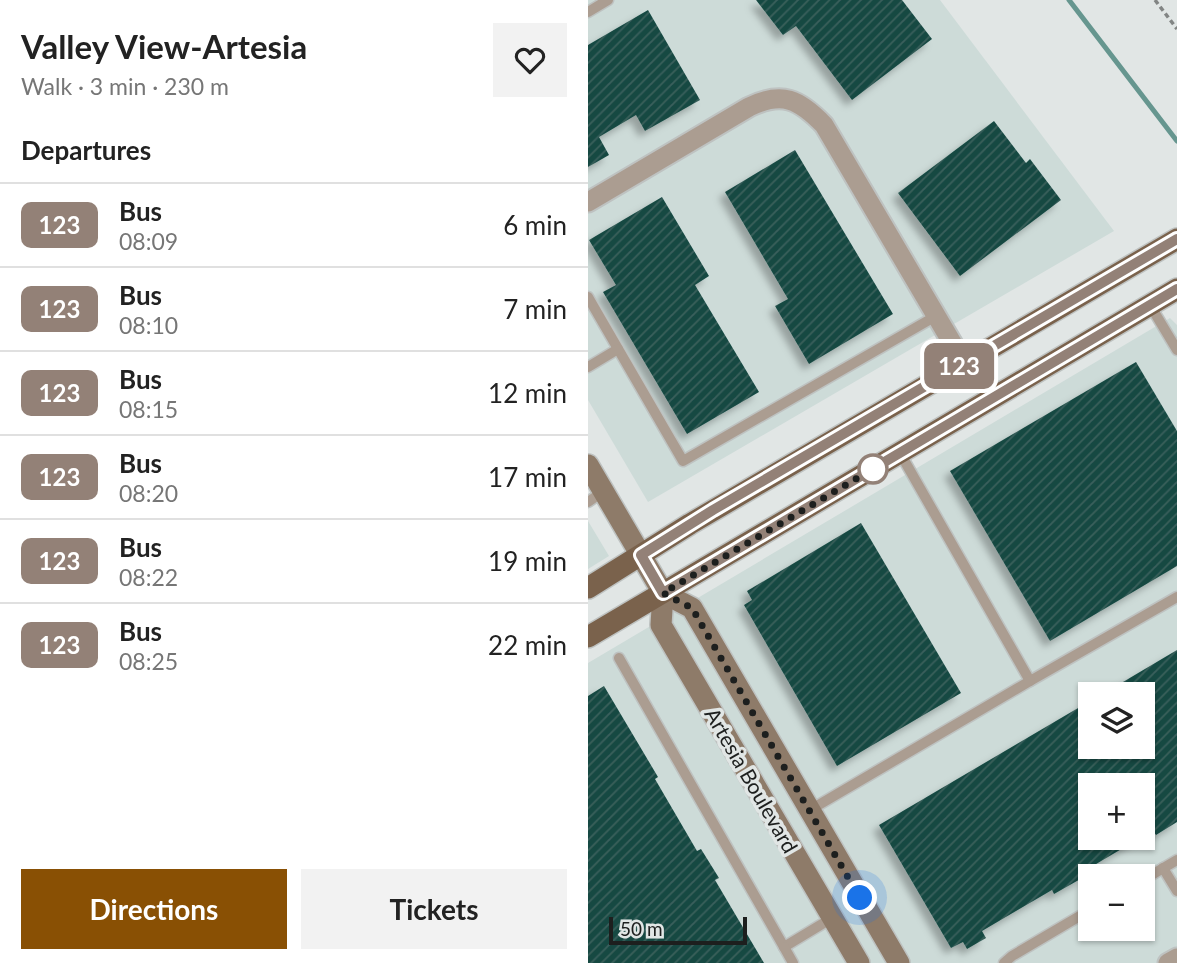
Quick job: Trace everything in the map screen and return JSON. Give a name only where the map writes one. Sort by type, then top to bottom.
[{"type":"main road","points":[[588,588],[1172,242]]},
{"type":"main road","points":[[588,637],[1177,289]]},
{"type":"main road","points":[[588,465],[596,497],[641,555],[663,593]]},
{"type":"main road","name":"Artesia Boulevard","points":[[859,963],[661,625],[663,593],[692,608],[898,963]]},
{"type":"street","points":[[588,202],[749,107],[768,98],[796,102],[824,125],[964,363]]},
{"type":"street","points":[[1168,963],[1177,958]]},
{"type":"lane","points":[[588,12],[608,0]]},
{"type":"lane","points":[[588,297],[683,461],[936,316]]},
{"type":"lane","points":[[1150,304],[1177,350]]},
{"type":"lane","points":[[588,367],[618,349]]},
{"type":"lane","points":[[900,453],[1030,681]]},
{"type":"lane","points":[[810,811],[1177,597]]},
{"type":"lane","points":[[619,658],[793,963]]},
{"type":"lane","points":[[1155,873],[1177,860]]},
{"type":"lane","points":[[1163,868],[1177,891]]},
{"type":"lane","points":[[1004,963],[1078,917]]},
{"type":"lane","points":[[784,947],[833,918]]},
{"type":"path","points":[[1155,0],[1177,29]]},
{"type":"shaded area","points":[[588,0],[940,0],[1114,231],[648,502],[588,400]]},
{"type":"shaded area","points":[[1170,318],[1177,325],[1177,963],[588,963],[588,663]]},
{"type":"shaded area","points":[[588,521],[609,556],[588,569]]},
{"type":"building","points":[[756,0],[902,0],[932,39],[852,100],[796,26],[783,35]]},
{"type":"building","points":[[648,10],[700,100],[645,131],[636,115],[599,137],[609,155],[588,167],[588,45]]},
{"type":"building","points":[[994,121],[1026,163],[1030,159],[1061,200],[960,276],[898,193]]},
{"type":"building","points":[[795,150],[893,314],[809,364],[775,306],[788,299],[725,192]]},
{"type":"building","points":[[662,197],[709,276],[695,285],[759,392],[687,434],[603,292],[616,285],[589,240]]},
{"type":"building","points":[[1136,362],[1177,431],[1177,566],[1050,641],[950,471]]},
{"type":"building","points":[[861,523],[961,693],[837,766],[744,605],[752,600],[747,591]]},
{"type":"building","points":[[1177,650],[1177,822],[1155,834],[1155,773],[1078,773],[1078,850],[1120,850],[1096,864],[1078,864],[1078,880],[1054,894],[1052,890],[982,931],[986,938],[967,949],[963,942],[951,948],[879,825],[1078,708],[1078,759],[1155,759],[1155,682],[1123,682]]},
{"type":"building","points":[[604,686],[658,777],[655,779],[697,851],[701,849],[719,878],[715,880],[764,963],[588,963],[588,696]]},
{"type":"waterway","points":[[1069,0],[1177,141]]},
{"type":"bus line","name":"123","points":[[1177,239],[713,510],[641,555],[663,593],[1177,289]]},
{"type":"route","points":[[860,898],[692,608],[663,593],[876,467],[873,469]]}]
